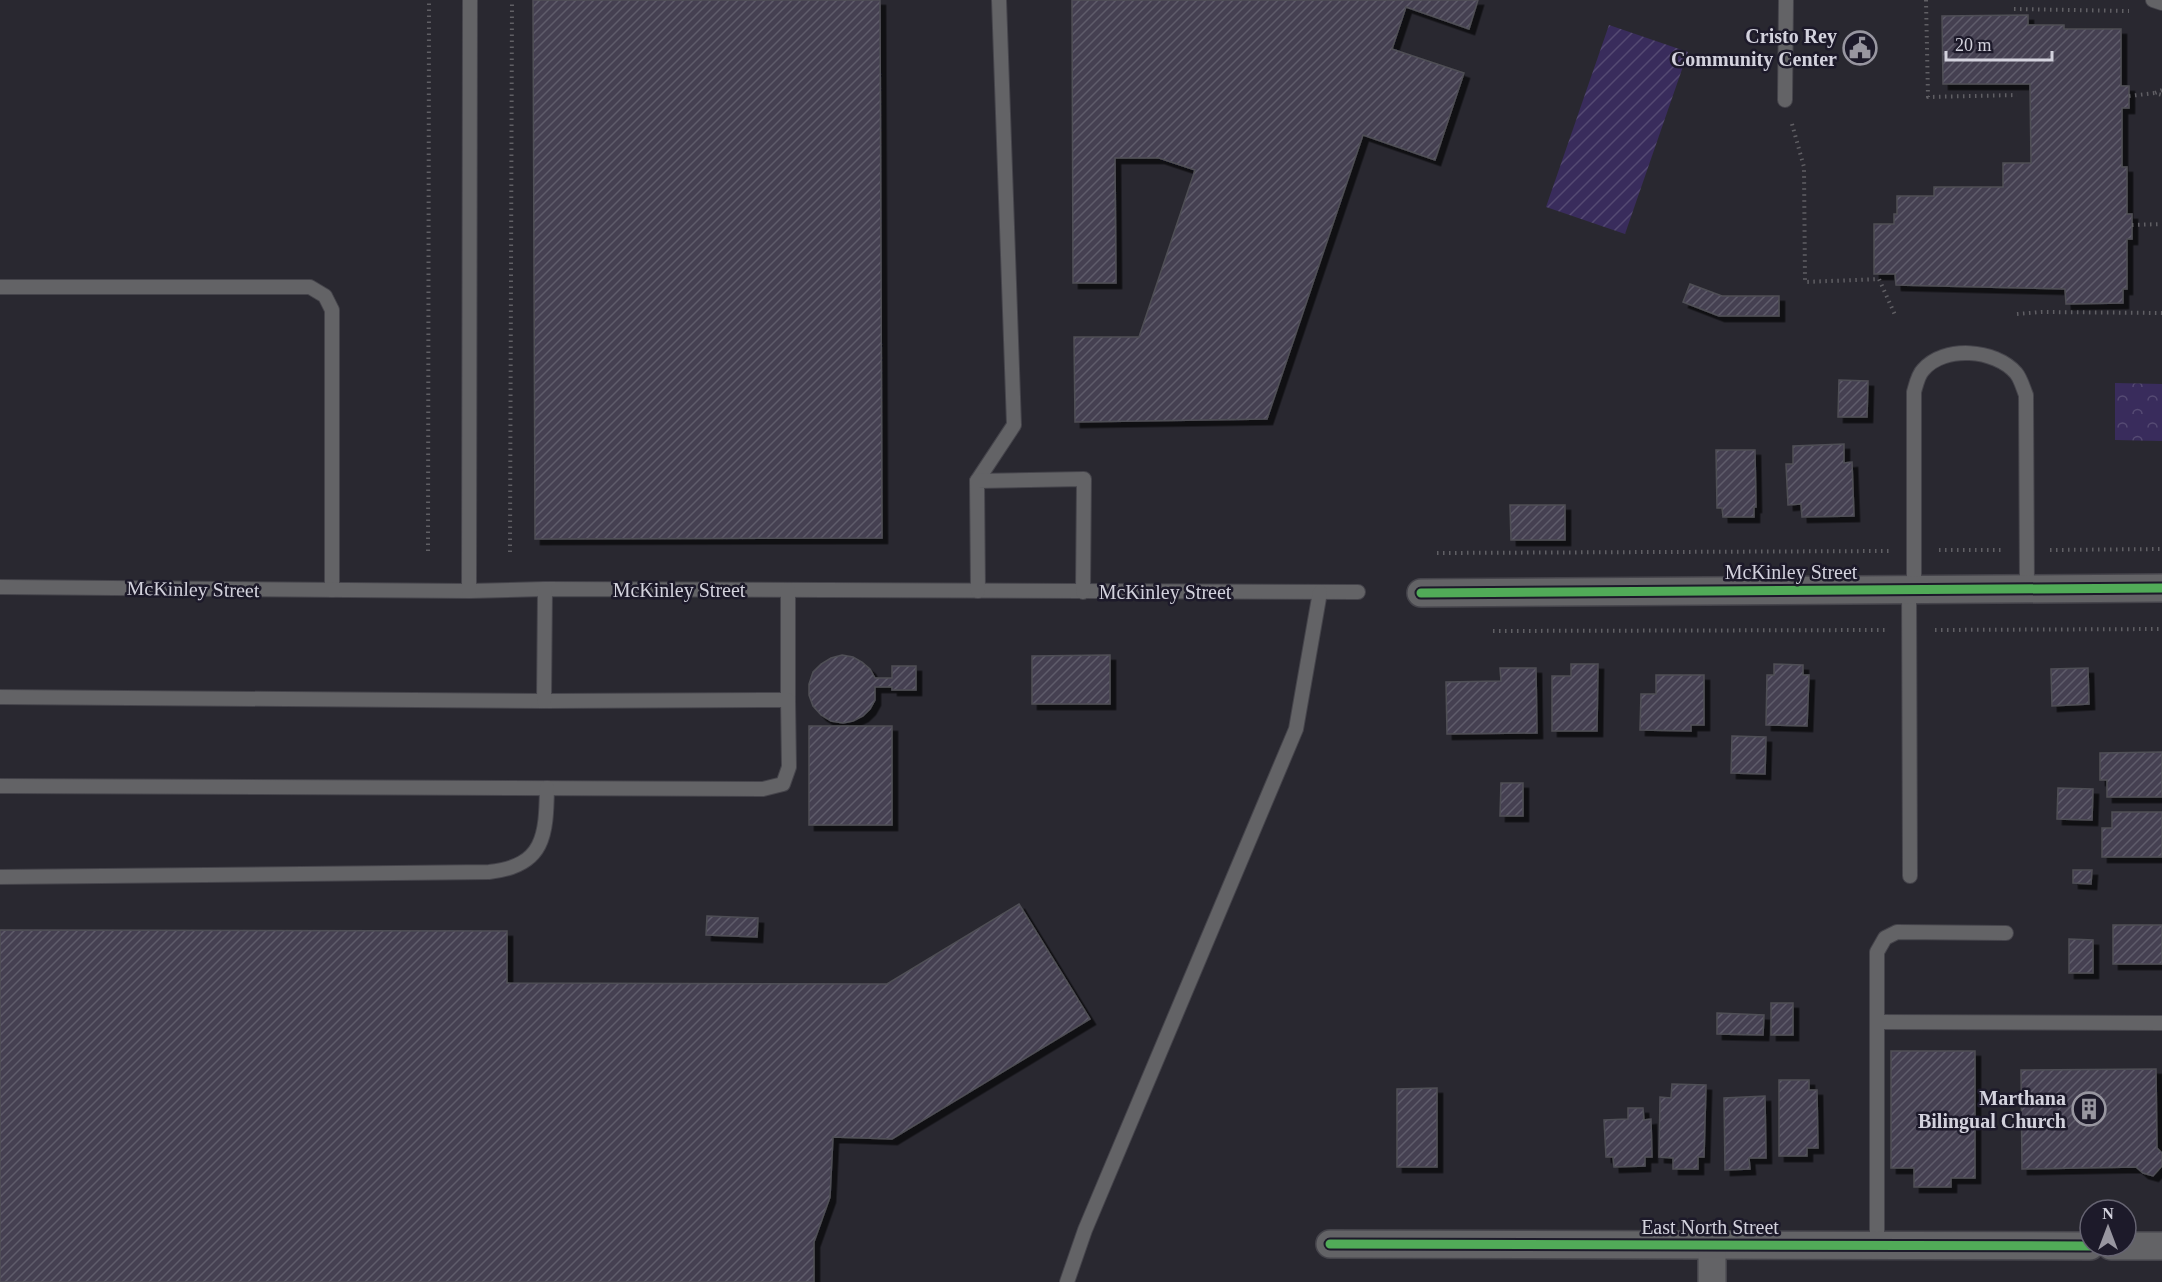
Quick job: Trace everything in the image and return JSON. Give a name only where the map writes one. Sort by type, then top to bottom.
[{"type":"street","name":"McKinley Street","points":[[1421,593],[2162,588]]},
{"type":"street","name":"East North Street","points":[[1330,1244],[2078,1246]]},
{"type":"street","points":[[1712,1246],[1712,1282]]},
{"type":"street","points":[[2138,1246],[2162,1246]]},
{"type":"lane","points":[[470,0],[470,591]]},
{"type":"lane","points":[[978,591],[976,481],[1014,425],[999,0]]},
{"type":"lane","points":[[1785,100],[1786,0]]},
{"type":"lane","points":[[2153,0],[2162,3]]},
{"type":"lane","points":[[0,287],[16,285],[310,287],[325,296],[332,310],[332,590]]},
{"type":"lane","points":[[1910,876],[1909,630],[1914,550],[1914,392],[1921,372],[1935,359],[1953,353],[1975,353],[1997,360],[2016,373],[2026,395],[2027,589]]},
{"type":"lane","points":[[976,481],[1084,479],[1083,592]]},
{"type":"lane","name":"McKinley Street","points":[[0,587],[470,591],[1358,592]]},
{"type":"lane","points":[[544,701],[545,590]]},
{"type":"lane","points":[[0,786],[763,789],[783,784],[789,766],[788,590]]},
{"type":"lane","points":[[1067,1282],[1085,1230],[1296,729],[1320,592]]},
{"type":"lane","points":[[0,697],[544,701],[788,700]]},
{"type":"lane","points":[[0,877],[507,870],[525,861],[541,844],[546,824],[547,788]]},
{"type":"lane","points":[[1877,1246],[1877,952],[1885,938],[1897,932],[2006,933]]},
{"type":"lane","points":[[1877,1022],[2162,1023]]},
{"type":"path","points":[[428,551],[429,0]]},
{"type":"path","points":[[510,552],[512,0]]},
{"type":"path","points":[[1926,0],[1928,97],[2017,95]]},
{"type":"path","points":[[2014,9],[2127,10],[2134,14]]},
{"type":"path","points":[[2129,96],[2162,90]]},
{"type":"path","points":[[2155,93],[2162,95]]},
{"type":"path","points":[[1785,100],[1804,167],[1805,282],[1879,279],[1895,315]]},
{"type":"path","points":[[2132,225],[2162,224]]},
{"type":"path","points":[[2017,314],[2041,312],[2162,314]]},
{"type":"path","points":[[1437,553],[2162,549]]},
{"type":"path","points":[[1493,631],[2162,629]]},
{"type":"green space","points":[[1609,25],[1688,52],[1625,234],[1546,207]]},
{"type":"green space","points":[[2115,383],[2162,384],[2162,441],[2115,440]]},
{"type":"building","points":[[533,0],[880,0],[882,538],[535,539]]},
{"type":"building","points":[[1072,0],[1478,0],[1469,29],[1406,7],[1392,49],[1464,73],[1435,160],[1363,135],[1267,419],[1075,422],[1074,337],[1139,337],[1195,170],[1159,158],[1115,158],[1116,283],[1073,283]]},
{"type":"building","points":[[2028,15],[2028,25],[2064,25],[2064,29],[2121,29],[2121,86],[2129,86],[2129,108],[2122,108],[2122,167],[2127,167],[2127,214],[2132,214],[2132,239],[2127,239],[2127,289],[2123,289],[2123,303],[2066,304],[2065,289],[1896,285],[1895,274],[1874,274],[1874,224],[1894,224],[1894,214],[1897,214],[1897,196],[1934,196],[1934,187],[2003,187],[2003,163],[2031,163],[2030,84],[1943,84],[1942,16]]},
{"type":"building","points":[[1690,284],[1722,296],[1779,296],[1779,316],[1719,316],[1683,302]]},
{"type":"building","points":[[1839,380],[1868,381],[1867,417],[1838,417]]},
{"type":"building","points":[[1844,444],[1844,463],[1852,462],[1854,516],[1802,517],[1801,504],[1788,505],[1786,464],[1793,464],[1793,446]]},
{"type":"building","points":[[1716,450],[1755,450],[1756,507],[1754,507],[1754,517],[1723,517],[1722,508],[1717,508]]},
{"type":"building","points":[[1510,505],[1565,505],[1565,540],[1511,540]]},
{"type":"building","points":[[842,655],[862,662],[875,678],[892,678],[892,666],[916,666],[916,690],[875,687],[875,700],[863,716],[843,723],[831,721],[813,706],[809,695],[809,684],[813,672],[821,664]]},
{"type":"building","points":[[1110,655],[1110,704],[1032,704],[1032,656]]},
{"type":"building","points":[[1571,664],[1598,664],[1597,731],[1552,731],[1552,676],[1571,676]]},
{"type":"building","points":[[1774,664],[1803,665],[1803,675],[1809,675],[1807,726],[1766,725],[1767,675],[1774,675]]},
{"type":"building","points":[[1500,668],[1536,668],[1537,733],[1447,734],[1446,682],[1501,681]]},
{"type":"building","points":[[2088,668],[2089,704],[2052,706],[2051,669]]},
{"type":"building","points":[[1656,675],[1704,675],[1704,725],[1691,725],[1691,731],[1640,730],[1641,694],[1656,694]]},
{"type":"building","points":[[809,726],[892,726],[892,825],[809,825]]},
{"type":"building","points":[[1732,736],[1766,737],[1765,774],[1731,773]]},
{"type":"building","points":[[2162,752],[2162,797],[2107,797],[2107,780],[2100,780],[2100,753]]},
{"type":"building","points":[[1501,783],[1523,783],[1523,816],[1500,816]]},
{"type":"building","points":[[2058,788],[2093,789],[2092,820],[2057,819]]},
{"type":"building","points":[[2112,812],[2162,812],[2162,857],[2102,857],[2102,828],[2112,828]]},
{"type":"building","points":[[2073,870],[2092,870],[2091,884],[2073,883]]},
{"type":"building","points":[[1019,904],[1090,1019],[892,1139],[833,1137],[830,1197],[814,1242],[814,1282],[0,1282],[0,930],[507,931],[507,983],[887,984]]},
{"type":"building","points":[[707,916],[758,918],[757,937],[706,935]]},
{"type":"building","points":[[2113,925],[2162,925],[2162,964],[2113,964]]},
{"type":"building","points":[[2069,939],[2093,940],[2093,973],[2069,973]]},
{"type":"building","points":[[1771,1003],[1793,1003],[1793,1035],[1771,1035]]},
{"type":"building","points":[[1717,1013],[1764,1015],[1763,1035],[1717,1034]]},
{"type":"building","points":[[1891,1051],[1975,1051],[1975,1178],[1951,1178],[1951,1187],[1914,1187],[1914,1168],[1891,1168]]},
{"type":"building","name":"Marthana Bilingual Church","points":[[2156,1069],[2157,1148],[2162,1153],[2162,1166],[2153,1176],[2143,1173],[2136,1167],[2022,1169],[2021,1070]]},
{"type":"building","points":[[1779,1080],[1809,1080],[1809,1090],[1817,1090],[1818,1148],[1807,1148],[1807,1156],[1779,1156]]},
{"type":"building","points":[[1672,1084],[1706,1085],[1704,1157],[1698,1157],[1698,1169],[1673,1169],[1673,1158],[1659,1157],[1660,1097],[1671,1098]]},
{"type":"building","points":[[1437,1088],[1437,1167],[1397,1167],[1397,1089]]},
{"type":"building","points":[[1765,1096],[1766,1158],[1749,1158],[1750,1169],[1725,1170],[1724,1098]]},
{"type":"building","points":[[1628,1108],[1643,1108],[1644,1120],[1651,1119],[1652,1157],[1645,1157],[1645,1166],[1614,1167],[1613,1157],[1606,1157],[1604,1120],[1628,1119]]},
{"type":"cycle path","points":[[1421,593],[2162,588]]},
{"type":"cycle path","points":[[1330,1244],[2078,1246]]},
{"type":"place","name":"Cristo Rey Community Center","points":[[1860,48]]},
{"type":"place","name":"Marthana Bilingual Church","points":[[2089,1109]]}]
